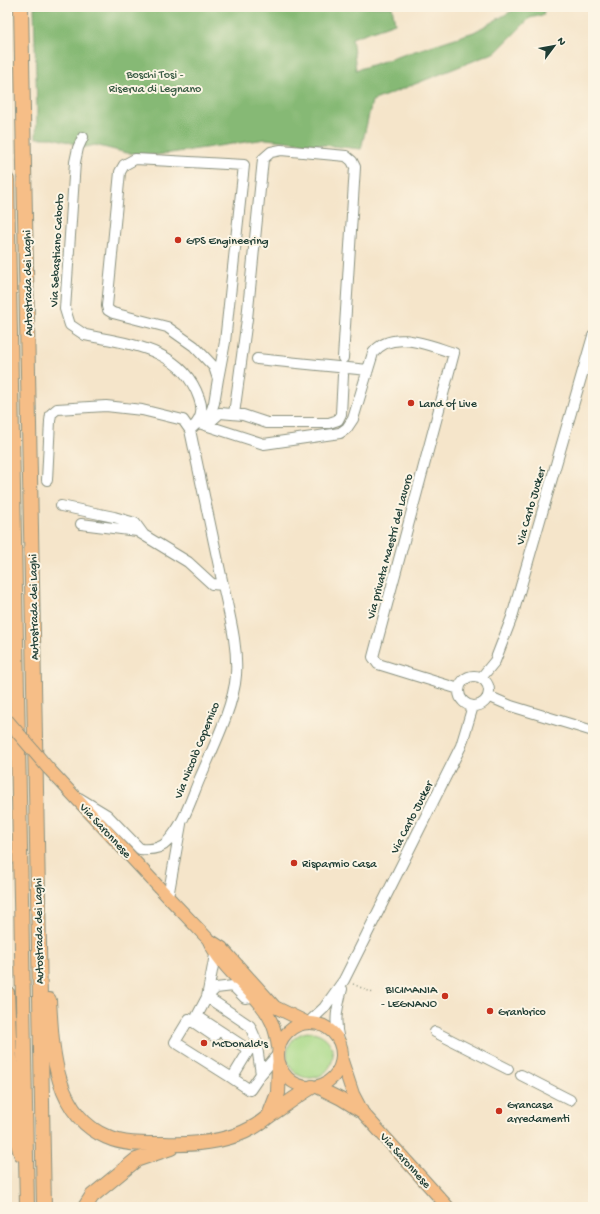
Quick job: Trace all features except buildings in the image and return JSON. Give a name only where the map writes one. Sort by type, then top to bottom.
[{"type":"highway","name":"Autostrada dei Laghi","points":[[21,7],[44,1207]]},
{"type":"highway","name":"Autostrada dei Laghi","points":[[7,180],[27,1207]]},
{"type":"highway","points":[[37,852],[40,867],[51,1043],[62,1088],[70,1103],[87,1125],[108,1138],[136,1143],[179,1145]]},
{"type":"highway","points":[[7,993],[13,1126],[27,1177]]},
{"type":"highway","points":[[270,1116],[278,1093],[279,1055]]},
{"type":"highway","points":[[85,1207],[92,1196],[136,1160],[179,1145],[232,1136],[252,1128],[314,1087]]},
{"type":"main road","name":"Via Saronnese","points":[[7,720],[48,768],[168,897],[208,939],[222,948],[275,1007],[308,1023]]},
{"type":"main road","name":"Via Saronnese","points":[[208,939],[215,955],[265,1011],[273,1024],[279,1055]]},
{"type":"main road","points":[[308,1023],[326,1027],[339,1040],[342,1050],[342,1061],[339,1070],[333,1078],[314,1087],[302,1086],[292,1082],[284,1074],[279,1055],[288,1031],[293,1027],[308,1023]]},
{"type":"main road","name":"Via Saronnese","points":[[342,1061],[353,1094],[363,1113],[448,1207]]},
{"type":"main road","name":"Via Saronnese","points":[[314,1087],[341,1099],[363,1113]]},
{"type":"street","name":"Via Sebastiano Caboto","points":[[83,137],[75,162],[65,291],[67,321],[75,331],[84,336],[152,350],[170,359],[186,375],[198,394],[202,408],[203,424]]},
{"type":"street","points":[[234,414],[247,319],[263,159],[271,152],[281,150],[346,156],[352,161],[355,167],[343,358]]},
{"type":"street","points":[[203,424],[211,412],[218,379],[225,342],[244,165],[135,159],[124,164],[120,172],[106,306],[108,310],[113,313],[167,327],[181,336],[194,346],[214,367],[218,379]]},
{"type":"street","name":"Via Carlo Jucker","points":[[481,678],[495,661],[512,616],[593,336]]},
{"type":"street","name":"Via privata Maestri del Lavoro","points":[[369,365],[375,350],[387,343],[405,339],[454,353],[373,657],[378,664],[459,689]]},
{"type":"street","points":[[203,424],[264,444],[340,433],[347,428],[353,419],[369,365],[257,359]]},
{"type":"street","points":[[190,430],[220,413],[234,414],[267,423],[329,423],[338,420],[341,414],[342,375]]},
{"type":"street","points":[[47,480],[50,421],[52,414],[58,409],[106,406],[142,410],[182,420],[190,430],[223,584],[212,584],[188,562],[143,534],[128,530],[81,524]]},
{"type":"street","points":[[61,506],[114,516],[135,523],[143,534]]},
{"type":"street","name":"Via Niccolò Copernico","points":[[72,793],[106,815],[140,848],[155,849],[168,841],[182,820],[225,718],[236,676],[236,655],[223,584]]},
{"type":"street","points":[[472,676],[481,678],[488,685],[488,696],[482,704],[472,706],[468,705],[460,698],[460,684],[467,677],[472,676]]},
{"type":"street","points":[[488,696],[511,706],[593,731]]},
{"type":"street","name":"Via Carlo Jucker","points":[[308,1023],[324,1008],[344,980],[461,746],[472,706]]},
{"type":"street","name":"Via Niccolò Copernico","points":[[168,897],[182,820]]},
{"type":"street","points":[[215,955],[207,997],[197,1016],[249,1050],[232,1078]]},
{"type":"street","name":"Via Carlo Jucker","points":[[339,1040],[335,1027],[335,1016],[344,980]]},
{"type":"street","points":[[207,997],[216,988],[224,986],[234,986],[244,998],[252,997]]},
{"type":"street","points":[[207,997],[250,1026],[256,1040],[261,1074]]},
{"type":"street","points":[[218,1030],[214,1036],[189,1018],[175,1042],[250,1090],[261,1074],[279,1055]]},
{"type":"street","points":[[435,1032],[508,1069]]},
{"type":"street","points":[[521,1075],[570,1100]]},
{"type":"path","points":[[344,980],[373,993]]},
{"type":"green space","name":"Boschi Tosi - Riserva di Legnano","points":[[34,7],[392,7],[395,23],[352,38],[356,70],[474,32],[519,7],[545,7],[543,15],[530,18],[496,52],[372,101],[361,149],[266,139],[157,155],[127,153],[95,145],[86,147],[54,138],[36,138],[37,110]]},
{"type":"green space","points":[[305,1032],[315,1032],[327,1038],[332,1046],[332,1064],[327,1072],[319,1077],[305,1078],[297,1075],[290,1068],[287,1060],[287,1050],[290,1042],[297,1035]]},
{"type":"place","name":"GPS Engineering","points":[[178,240]]},
{"type":"place","name":"Land of Live","points":[[411,403]]},
{"type":"place","name":"Risparmio Casa","points":[[294,863]]},
{"type":"place","name":"BICIMANIA - LEGNANO","points":[[445,996]]},
{"type":"place","name":"Granbrico","points":[[490,1011]]},
{"type":"place","name":"McDonald's","points":[[204,1043]]},
{"type":"place","name":"Grancasa arredamenti","points":[[499,1111]]}]
